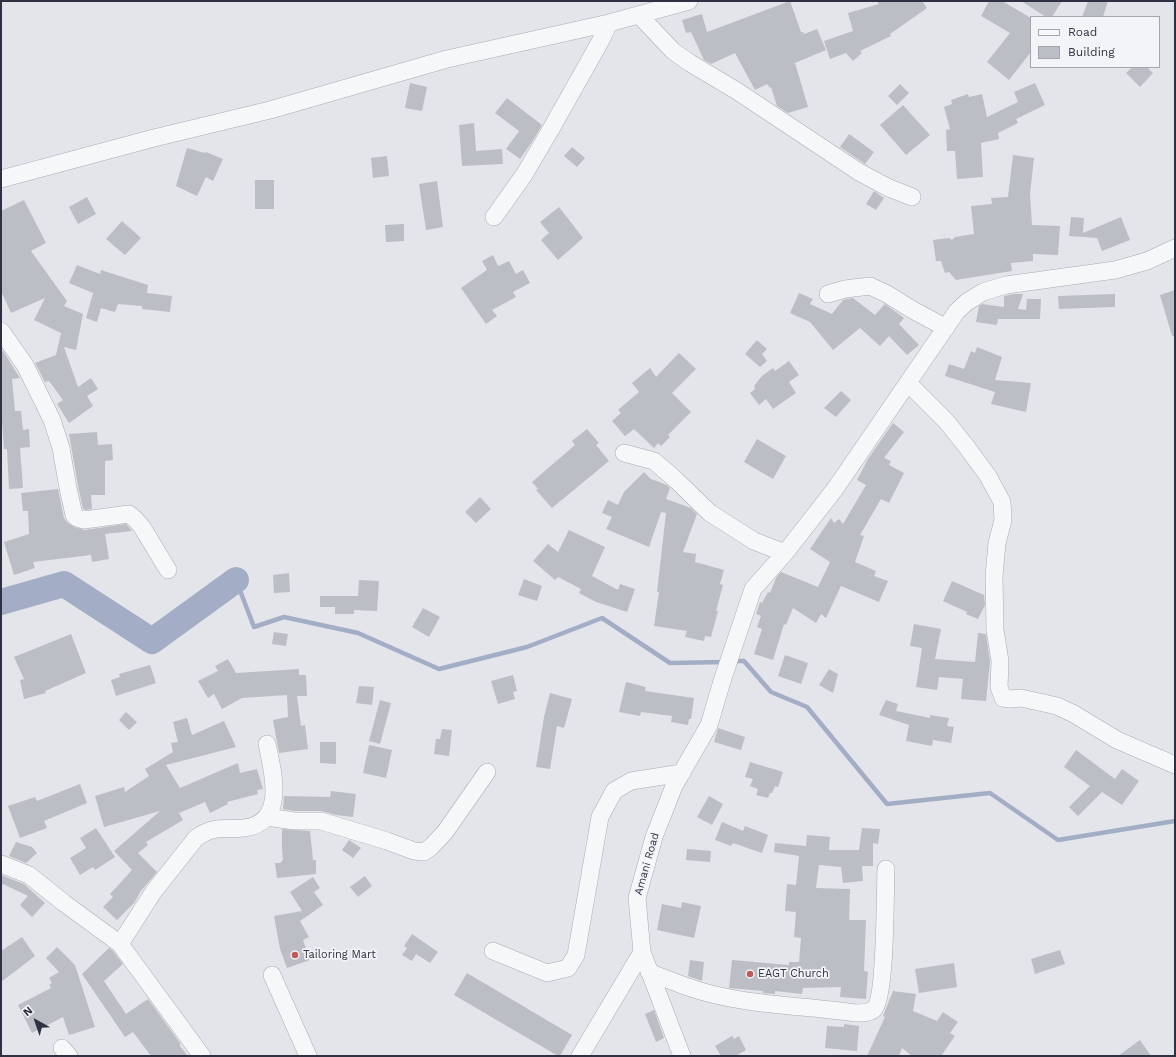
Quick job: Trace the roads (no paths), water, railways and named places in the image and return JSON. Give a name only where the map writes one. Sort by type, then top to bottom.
[{"type":"street","points":[[1,179],[154,138],[270,110],[447,59],[609,24],[689,1]]},
{"type":"street","points":[[640,16],[673,51],[737,91],[859,172],[889,188],[912,197]]},
{"type":"street","points":[[494,217],[524,175],[609,24]]},
{"type":"street","name":"Amani Road","points":[[682,1056],[642,952],[637,898],[654,837],[674,786],[708,725],[722,678],[738,636],[753,589],[785,553],[835,489],[957,311],[967,302],[983,292],[1006,285],[1115,270],[1147,261],[1175,248]]},
{"type":"street","points":[[828,294],[845,289],[870,286],[887,294],[946,328]]},
{"type":"street","points":[[1,331],[25,365],[52,420],[61,448],[74,515],[84,520],[129,514],[136,519],[142,527],[168,570]]},
{"type":"street","points":[[908,383],[946,421],[966,446],[988,476],[1002,502],[1003,520],[998,543],[994,576],[995,630],[1000,661],[999,687],[1003,698],[1022,698],[1057,706],[1089,722],[1117,740],[1175,766]]},
{"type":"street","points":[[624,453],[654,461],[710,513],[754,541],[785,553]]},
{"type":"street","points":[[120,944],[154,891],[196,838],[206,831],[244,828],[257,824],[267,817],[272,808],[275,791],[273,770],[266,744]]},
{"type":"street","points":[[267,817],[294,821],[321,821],[387,841],[414,851],[424,852],[445,832],[487,772]]},
{"type":"street","points":[[493,951],[547,974],[568,968],[576,955],[600,817],[614,791],[631,781],[682,773]]},
{"type":"street","points":[[1,864],[29,875],[120,944],[202,1056]]},
{"type":"street","points":[[649,972],[677,984],[716,996],[856,1013],[870,1012],[878,1003],[883,975],[886,869]]},
{"type":"street","points":[[580,1056],[642,952]]},
{"type":"street","points":[[272,975],[308,1056]]},
{"type":"waterway","points":[[236,580],[254,627],[284,617],[358,633],[439,669],[527,647],[602,618],[670,663],[725,662]]},
{"type":"waterway","points":[[1,602],[64,584],[152,641],[236,580]]},
{"type":"waterway","points":[[732,661],[744,661],[771,692],[807,707],[887,804],[990,793],[1058,840],[1175,821]]},
{"type":"place","name":"Tailoring Mart","points":[[295,955]]},
{"type":"place","name":"EAGT Church","points":[[750,974]]}]
